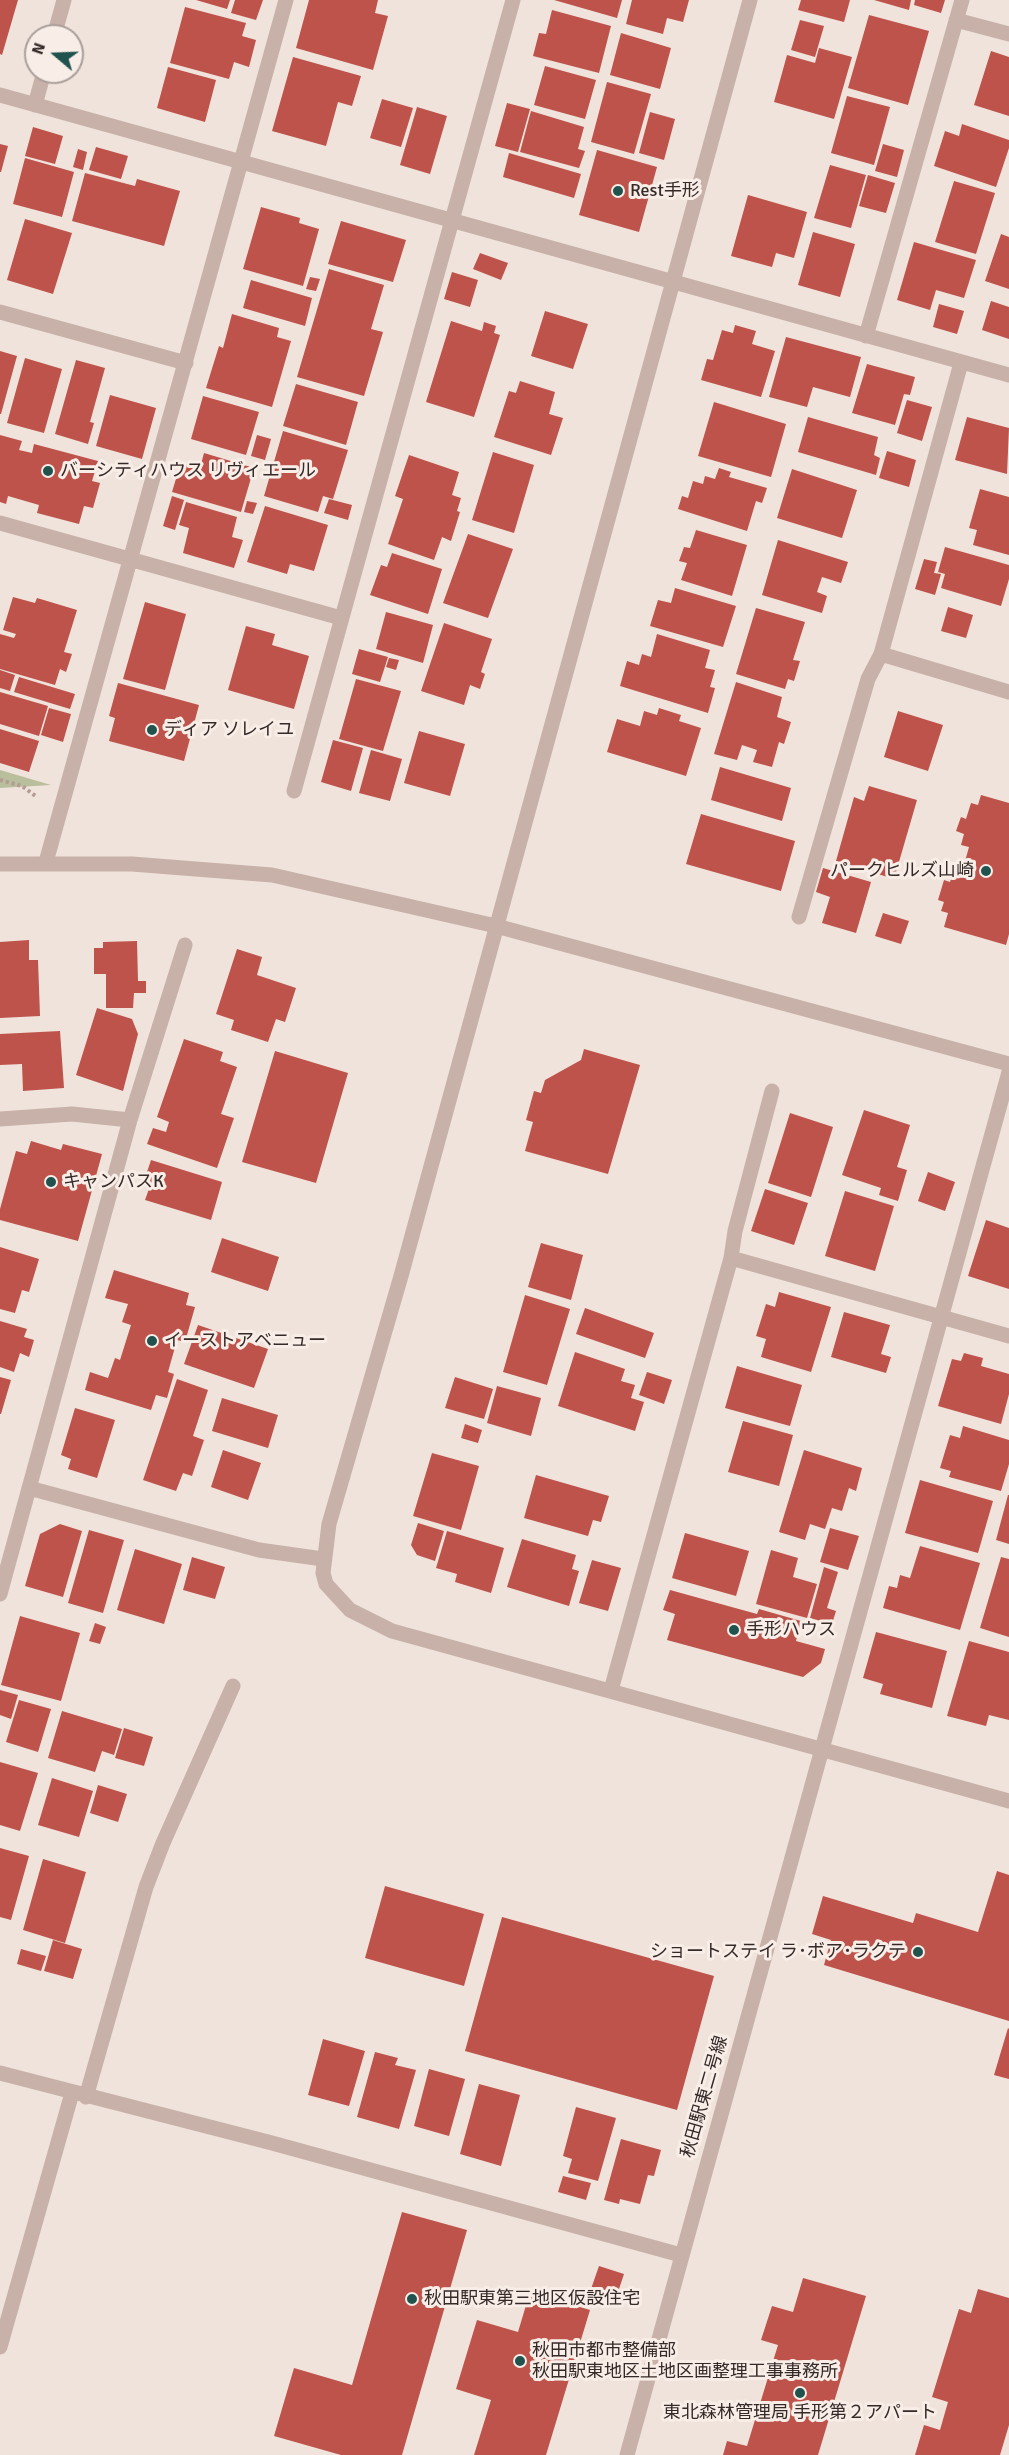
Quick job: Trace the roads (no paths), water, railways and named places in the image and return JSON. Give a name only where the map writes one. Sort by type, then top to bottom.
[{"type":"street","points":[[57,24],[64,0]]},
{"type":"street","points":[[46,862],[286,0]]},
{"type":"street","points":[[294,790],[513,0]]},
{"type":"street","points":[[750,0],[401,1276],[329,1524],[323,1560],[326,1584],[350,1611],[392,1631],[1009,1801]]},
{"type":"street","points":[[866,336],[962,0]]},
{"type":"street","points":[[956,20],[1009,34]]},
{"type":"street","points":[[35,105],[41,84]]},
{"type":"street","points":[[0,95],[1009,375]]},
{"type":"street","points":[[0,312],[186,363]]},
{"type":"street","points":[[799,917],[868,678],[881,654],[961,363]]},
{"type":"street","points":[[0,523],[341,618]]},
{"type":"street","points":[[881,654],[1009,692]]},
{"type":"street","points":[[0,864],[46,862],[132,864],[272,875],[348,890],[496,926],[1009,1064]]},
{"type":"street","points":[[0,1594],[130,1120],[185,945]]},
{"type":"street","name":"秋田駅東二号線","points":[[627,2455],[1009,1072]]},
{"type":"street","points":[[611,1690],[731,1258],[735,1231],[772,1091]]},
{"type":"street","points":[[0,1119],[72,1114],[130,1120]]},
{"type":"street","points":[[731,1258],[1009,1335]]},
{"type":"street","points":[[29,1488],[259,1550],[323,1560]]},
{"type":"street","points":[[0,2348],[146,1887],[163,1843],[233,1686]]},
{"type":"street","points":[[0,2073],[272,2143],[681,2255]]},
{"type":"place","name":"Rest手形","points":[[618,191]]},
{"type":"place","name":"バーシティハウス リヴィエール","points":[[48,471]]},
{"type":"place","name":"ディア ソレイユ","points":[[152,730]]},
{"type":"place","name":"パークヒルズ山崎","points":[[986,871]]},
{"type":"place","name":"キャンパスK","points":[[51,1182]]},
{"type":"place","name":"イーストアベニュー","points":[[152,1341]]},
{"type":"place","name":"手形ハウス","points":[[734,1630]]},
{"type":"place","name":"ショートステイ ラ･ボア･ラクテ","points":[[918,1952]]},
{"type":"place","name":"秋田駅東第三地区仮設住宅","points":[[412,2299]]},
{"type":"place","name":"秋田市都市整備部 秋田駅東地区土地区画整理工事事務所","points":[[520,2361]]},
{"type":"place","name":"東北森林管理局 手形第２アパート","points":[[800,2393]]}]
